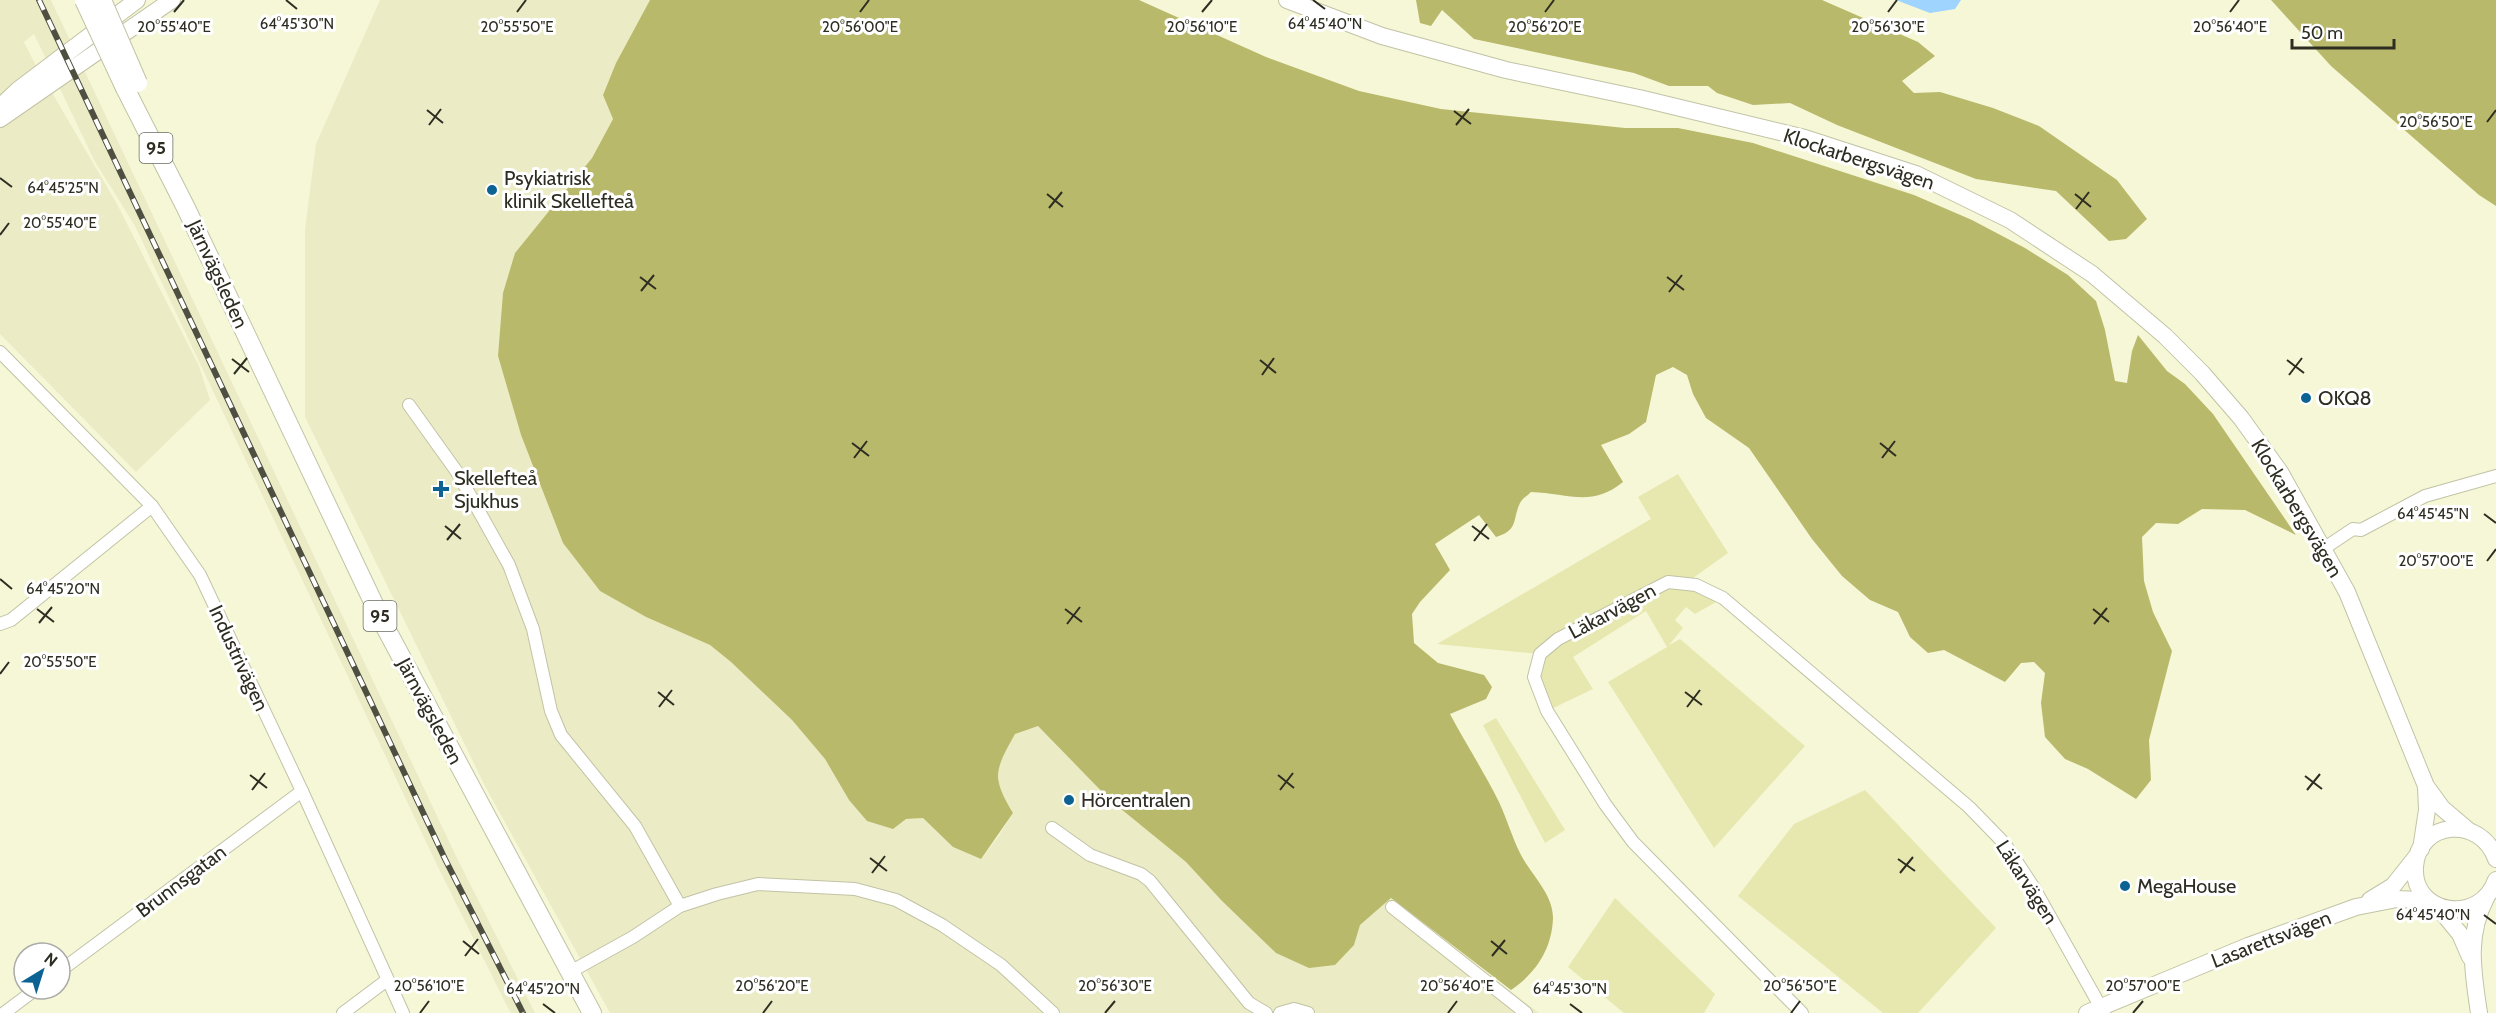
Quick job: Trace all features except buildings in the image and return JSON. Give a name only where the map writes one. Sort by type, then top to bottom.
[{"type":"main road","name":"Järnvägsleden","points":[[84,0],[131,85],[186,208],[383,623],[592,1013]]},
{"type":"main road","name":"Järnvägsleden","points":[[102,0],[131,85]]},
{"type":"main road","points":[[0,107],[18,90],[137,0]]},
{"type":"main road","points":[[0,119],[172,0]]},
{"type":"main road","name":"Klockarbergsvägen","points":[[1287,0],[1382,36],[1506,70],[1639,98],[1805,138],[1916,174],[2010,220],[2092,274],[2150,323],[2202,373],[2241,418],[2280,472],[2347,592],[2426,786],[2442,808],[2488,843],[2496,859]]},
{"type":"main road","name":"Klockarbergsvägen","points":[[2426,786],[2427,810],[2415,870],[2418,884],[2426,897],[2435,904],[2460,934],[2471,959]]},
{"type":"main road","name":"Lasarettsvägen","points":[[2356,907],[2393,886],[2435,834],[2458,828],[2468,830]]},
{"type":"main road","points":[[2479,1013],[2471,959],[2473,932],[2479,910],[2496,880]]},
{"type":"main road","name":"Lasarettsvägen","points":[[2098,1011],[2248,946],[2356,907],[2397,899],[2419,900],[2450,910],[2464,910],[2487,897]]},
{"type":"street","name":"Industrivägen","points":[[0,352],[152,506],[200,575],[403,1013]]},
{"type":"street","points":[[409,405],[462,482],[509,565],[533,629],[551,711],[561,735],[639,832],[680,906]]},
{"type":"street","points":[[2323,549],[2353,529],[2361,530],[2426,496],[2496,476]]},
{"type":"street","points":[[0,624],[11,620],[152,506]]},
{"type":"street","name":"Läkarvägen","points":[[1802,1013],[1633,842],[1605,804],[1547,711],[1534,678],[1540,654],[1558,639],[1668,582],[1696,585],[1723,598],[1969,807],[2005,844],[2034,888],[2098,1011]]},
{"type":"street","name":"Brunnsgatan","points":[[72,962],[302,792]]},
{"type":"street","points":[[1052,828],[1090,855],[1141,874],[1150,881],[1249,1003],[1266,1013]]},
{"type":"street","points":[[570,972],[633,937],[680,906],[758,884],[855,889],[896,900],[942,925],[1001,965],[1053,1013]]},
{"type":"street","points":[[1392,907],[1526,1013]]},
{"type":"street","points":[[343,1013],[387,980]]},
{"type":"street","points":[[4,1013],[20,1001]]},
{"type":"street","points":[[1280,1013],[1294,1009],[1308,1013]]},
{"type":"shaded area","points":[[0,0],[51,0],[455,854],[535,1013],[511,1013],[507,1006],[436,863],[135,226],[94,160],[34,34],[24,42],[117,204],[199,366],[210,400],[136,472],[0,334]]},
{"type":"shaded area","name":"Skellefteå Sjukhus","points":[[380,0],[650,0],[616,63],[603,94],[613,119],[592,158],[515,253],[498,356],[521,435],[563,543],[600,591],[646,617],[710,645],[731,662],[792,720],[825,759],[849,800],[906,819],[923,818],[953,847],[981,859],[998,837],[1013,813],[999,790],[999,763],[1015,734],[1038,726],[1110,800],[1186,862],[1222,901],[1276,953],[1354,945],[1360,925],[1391,898],[1539,1013],[610,1013],[485,786],[305,417],[305,229],[316,144]]},
{"type":"shaded area","points":[[650,0],[1139,0],[1266,57],[1359,91],[1441,109],[1625,128],[1678,128],[1753,143],[1914,195],[1972,220],[2025,248],[2068,275],[2096,301],[2105,330],[2115,381],[2127,383],[2132,351],[2138,335],[2167,371],[2185,384],[2213,414],[2296,535],[2245,510],[2202,509],[2178,524],[2156,523],[2142,537],[2144,581],[2153,612],[2172,651],[2149,740],[2151,780],[2136,799],[2088,769],[2065,759],[2045,737],[2041,703],[2045,673],[2034,662],[2021,663],[2005,682],[1944,650],[1928,653],[1910,637],[1898,612],[1870,600],[1842,576],[1812,539],[1749,448],[1706,418],[1693,394],[1687,375],[1673,367],[1656,375],[1646,422],[1629,434],[1601,445],[1623,482],[1600,495],[1590,497],[1531,492],[1520,503],[1512,528],[1496,537],[1479,515],[1435,544],[1450,570],[1412,614],[1414,643],[1438,663],[1484,675],[1492,687],[1486,699],[1450,714],[1499,802],[1524,861],[1549,900],[1553,918],[1552,929],[1550,940],[1541,959],[1528,976],[1511,990],[1391,898],[1360,925],[1354,945],[1335,965],[1309,968],[1276,953],[1222,901],[1186,862],[1110,800],[1038,726],[1015,734],[1003,756],[998,774],[999,782],[1001,791],[1013,813],[981,859],[953,847],[923,818],[906,819],[893,829],[867,821],[849,800],[825,759],[792,720],[731,662],[710,645],[646,617],[600,591],[563,543],[521,435],[498,356],[503,293],[515,253],[592,158],[613,119],[603,95],[616,63]]},
{"type":"shaded area","points":[[1416,0],[1822,0],[1918,42],[1935,56],[1902,81],[1914,93],[1940,92],[1993,108],[2039,126],[2117,180],[2147,219],[2126,239],[2109,241],[2056,191],[1976,179],[1837,125],[1790,103],[1753,105],[1717,93],[1708,86],[1669,86],[1634,73],[1474,39],[1442,10],[1431,26],[1420,23]]},
{"type":"shaded area","points":[[2271,0],[2496,0],[2496,206],[2479,195],[2331,66]]},
{"type":"shaded area","points":[[1678,474],[1728,553],[1686,583],[1723,598],[1695,614],[1686,607],[1675,620],[1683,628],[1669,645],[1680,639],[1805,746],[1714,848],[1608,682],[1667,647],[1646,611],[1573,657],[1593,689],[1547,711],[1534,677],[1540,654],[1437,644],[1651,519],[1638,497]]},
{"type":"shaded area","points":[[1496,718],[1565,830],[1545,843],[1483,725]]},
{"type":"shaded area","points":[[1865,790],[1996,928],[1918,1013],[1883,1013],[1738,896],[1794,824]]},
{"type":"shaded area","points":[[1615,898],[1715,994],[1704,1013],[1624,1013],[1568,967]]},
{"type":"water","points":[[1896,0],[1961,0],[1955,9],[1930,13]]},
{"type":"railway","points":[[39,0],[445,859],[523,1013]]},
{"type":"place","name":"Psykiatrisk klinik Skellefteå","points":[[492,190]]},
{"type":"place","name":"OKQ8","points":[[2306,398]]},
{"type":"place","name":"Skellefteå Sjukhus","points":[[441,489]]},
{"type":"place","name":"Hörcentralen","points":[[1069,800]]},
{"type":"place","name":"MegaHouse","points":[[2125,886]]}]
